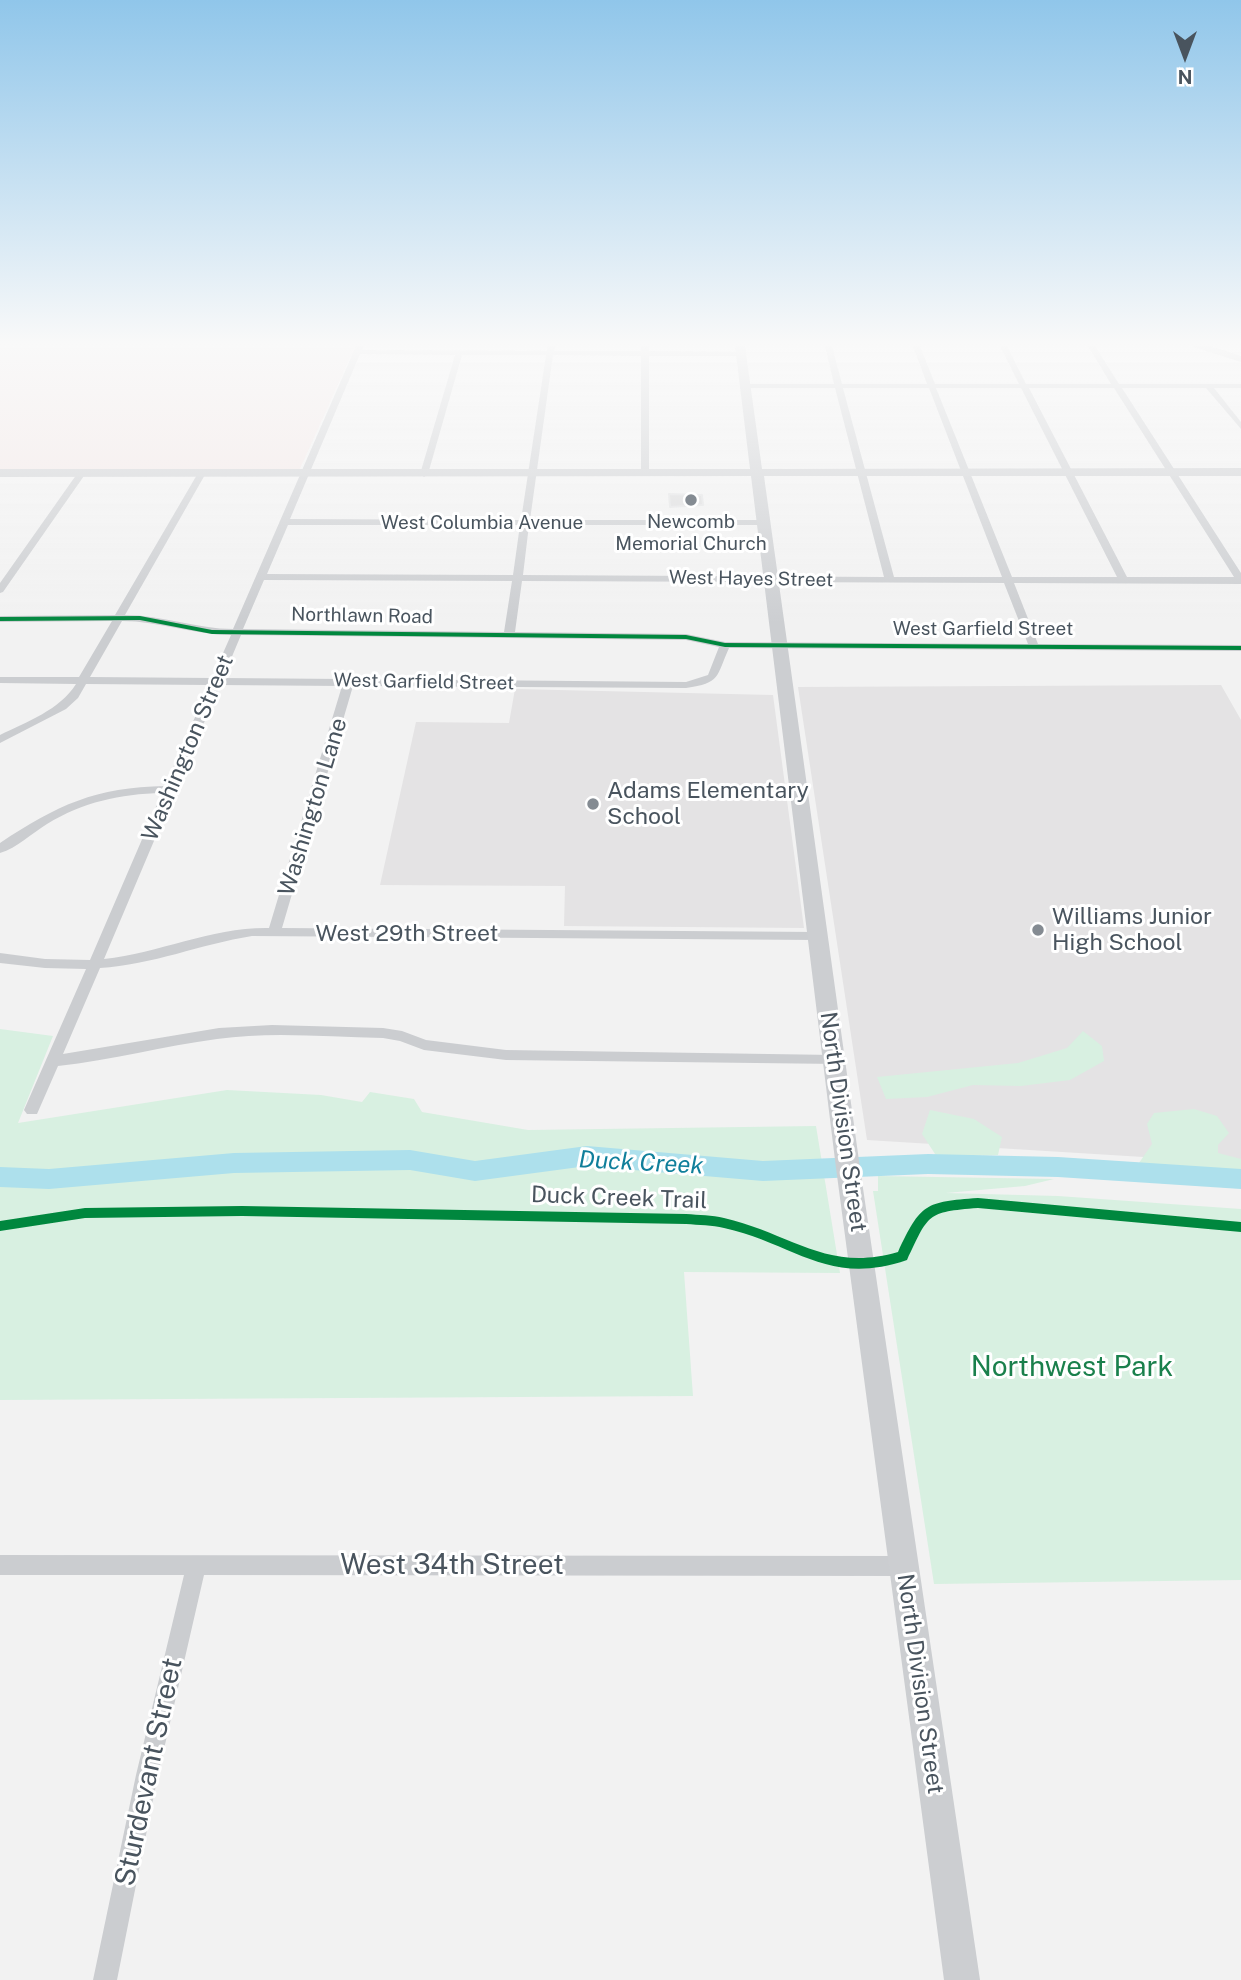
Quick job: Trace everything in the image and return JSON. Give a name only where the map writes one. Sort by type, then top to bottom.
[{"type":"main road","name":"North Division Street","points":[[753,438],[817,936],[962,1980]]},
{"type":"main road","points":[[0,473],[1241,472]]},
{"type":"street","name":"Washington Street","points":[[32,1110],[319,438]]},
{"type":"street","points":[[424,474],[434,438]]},
{"type":"street","points":[[509,635],[538,438]]},
{"type":"street","points":[[645,438],[645,473]]},
{"type":"street","points":[[851,438],[890,581]]},
{"type":"street","points":[[951,438],[1034,646]]},
{"type":"street","points":[[1050,438],[1124,580]]},
{"type":"street","points":[[1150,438],[1241,580]]},
{"type":"street","points":[[0,590],[82,473]]},
{"type":"street","points":[[0,740],[62,708],[84,680],[202,473]]},
{"type":"street","name":"West Columbia Avenue","points":[[284,522],[765,523]]},
{"type":"street","name":"West Hayes Street","points":[[260,577],[518,576],[772,581],[1241,580]]},
{"type":"street","name":"Northlawn Road","points":[[0,619],[120,618],[155,620],[200,631],[237,632],[686,637],[725,645]]},
{"type":"street","name":"West Garfield Street","points":[[0,680],[694,684],[711,681],[718,674],[719,656],[725,645],[1241,648]]},
{"type":"street","name":"Washington Lane","points":[[274,933],[349,680]]},
{"type":"street","points":[[0,849],[49,817],[85,799],[148,789],[170,789]]},
{"type":"street","name":"West 29th Street","points":[[0,958],[35,963],[120,962],[227,935],[274,933],[817,936]]},
{"type":"street","points":[[53,1061],[208,1035],[272,1030],[383,1032],[424,1045],[506,1055],[834,1060]]},
{"type":"street","name":"West 34th Street","points":[[0,1565],[904,1566]]},
{"type":"street","name":"Sturdevant Street","points":[[105,1980],[147,1775],[196,1565]]},
{"type":"shaded area","points":[[0,438],[314,438],[299,471],[0,472]]},
{"type":"shaded area","name":"Williams Junior High School","points":[[1221,685],[1241,720],[1241,1163],[867,1140],[798,687]]},
{"type":"shaded area","name":"Adams Elementary School","points":[[515,689],[773,695],[804,928],[564,926],[565,886],[380,885],[416,722],[509,723]]},
{"type":"green space","points":[[0,1029],[53,1036],[18,1123],[227,1090],[321,1095],[362,1102],[370,1092],[414,1099],[422,1112],[528,1130],[816,1126],[840,1273],[684,1272],[693,1396],[0,1400]]},
{"type":"green space","points":[[1083,1031],[1102,1046],[1104,1061],[1070,1080],[1021,1086],[973,1085],[927,1097],[886,1099],[877,1077],[1018,1063],[1067,1048]]},
{"type":"green space","points":[[1194,1109],[1217,1116],[1229,1133],[1218,1145],[1218,1153],[1241,1159],[1241,1170],[1139,1163],[1152,1144],[1147,1124],[1154,1113]]},
{"type":"green space","points":[[930,1110],[974,1119],[1002,1137],[998,1155],[937,1157],[922,1134]]},
{"type":"green space","name":"Northwest Park","points":[[878,1176],[1054,1179],[1025,1186],[946,1193],[1058,1196],[1241,1209],[1241,1580],[934,1584],[873,1191],[878,1191]]},
{"type":"building","name":"Newcomb Memorial Church","points":[[669,494],[702,495],[703,505],[670,507]]},
{"type":"waterway","name":"Duck Creek","points":[[0,1177],[49,1179],[234,1163],[410,1160],[475,1171],[587,1156],[763,1171],[928,1164],[1058,1167],[1241,1179]]},
{"type":"cycle path","points":[[0,619],[140,618],[212,632],[686,637],[725,645],[1241,648]]},
{"type":"cycle path","name":"Duck Creek Trail","points":[[0,1226],[85,1213],[242,1211],[686,1219],[729,1224],[814,1256],[856,1264],[879,1263],[903,1256],[916,1228],[928,1213],[960,1204],[978,1203],[1241,1227]]},
{"type":"place","name":"Newcomb Memorial Church","points":[[691,500]]},
{"type":"place","name":"Adams Elementary School","points":[[593,804]]},
{"type":"place","name":"Williams Junior High School","points":[[1038,930]]}]
